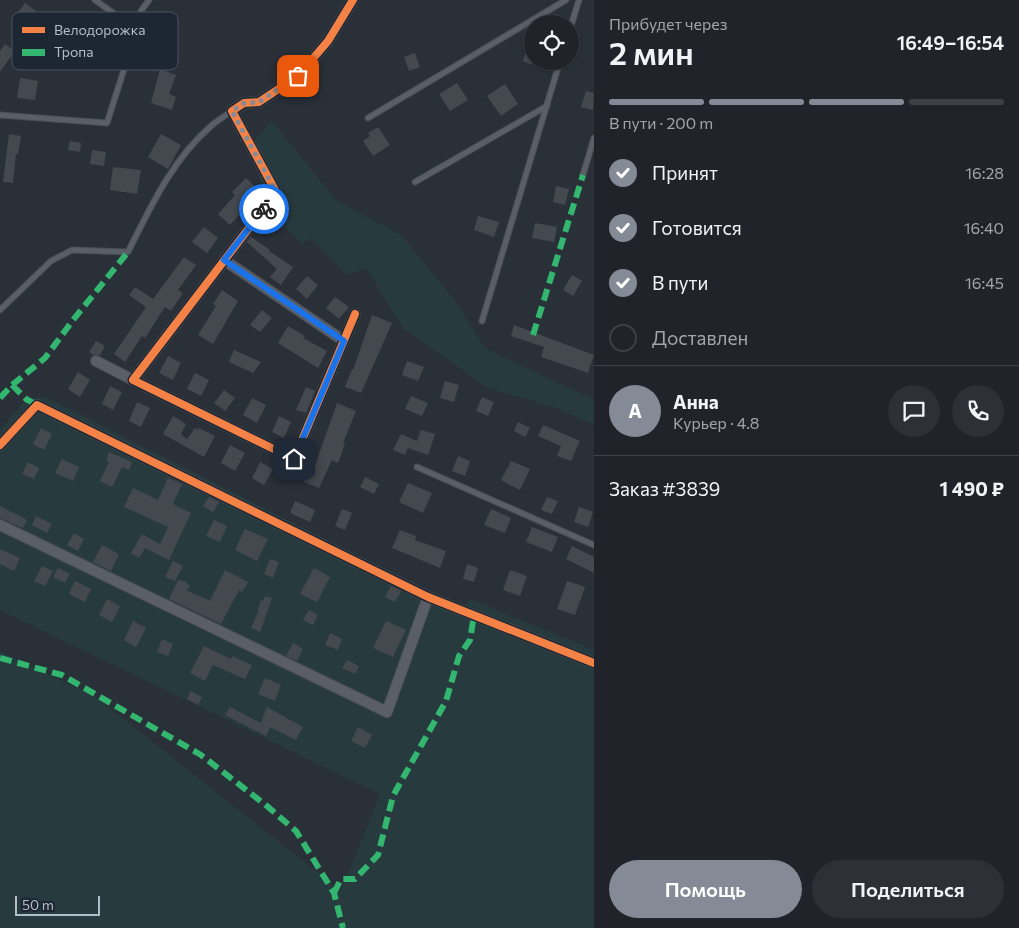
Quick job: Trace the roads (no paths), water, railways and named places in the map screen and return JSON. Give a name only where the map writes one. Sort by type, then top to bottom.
[{"type":"street","points":[[133,380],[265,208],[275,190],[232,111],[244,103],[259,102],[298,76],[328,41],[353,0]]},
{"type":"street","points":[[224,260],[344,341]]},
{"type":"street","points":[[96,361],[294,459],[355,314]]},
{"type":"street","points":[[0,445],[37,405],[428,597],[594,664]]},
{"type":"street","points":[[0,525],[387,712],[428,597]]},
{"type":"lane","points":[[95,0],[112,12]]},
{"type":"lane","points":[[141,12],[149,0]]},
{"type":"lane","points":[[368,118],[566,0]]},
{"type":"lane","points":[[574,15],[579,0]]},
{"type":"lane","points":[[0,115],[107,123],[124,70]]},
{"type":"lane","points":[[482,321],[557,70]]},
{"type":"lane","points":[[415,182],[546,106]]},
{"type":"lane","points":[[0,310],[51,261],[72,250],[128,252],[165,182],[192,146],[210,126],[232,111]]},
{"type":"lane","points":[[582,175],[594,138]]},
{"type":"lane","points":[[417,467],[594,545]]}]
